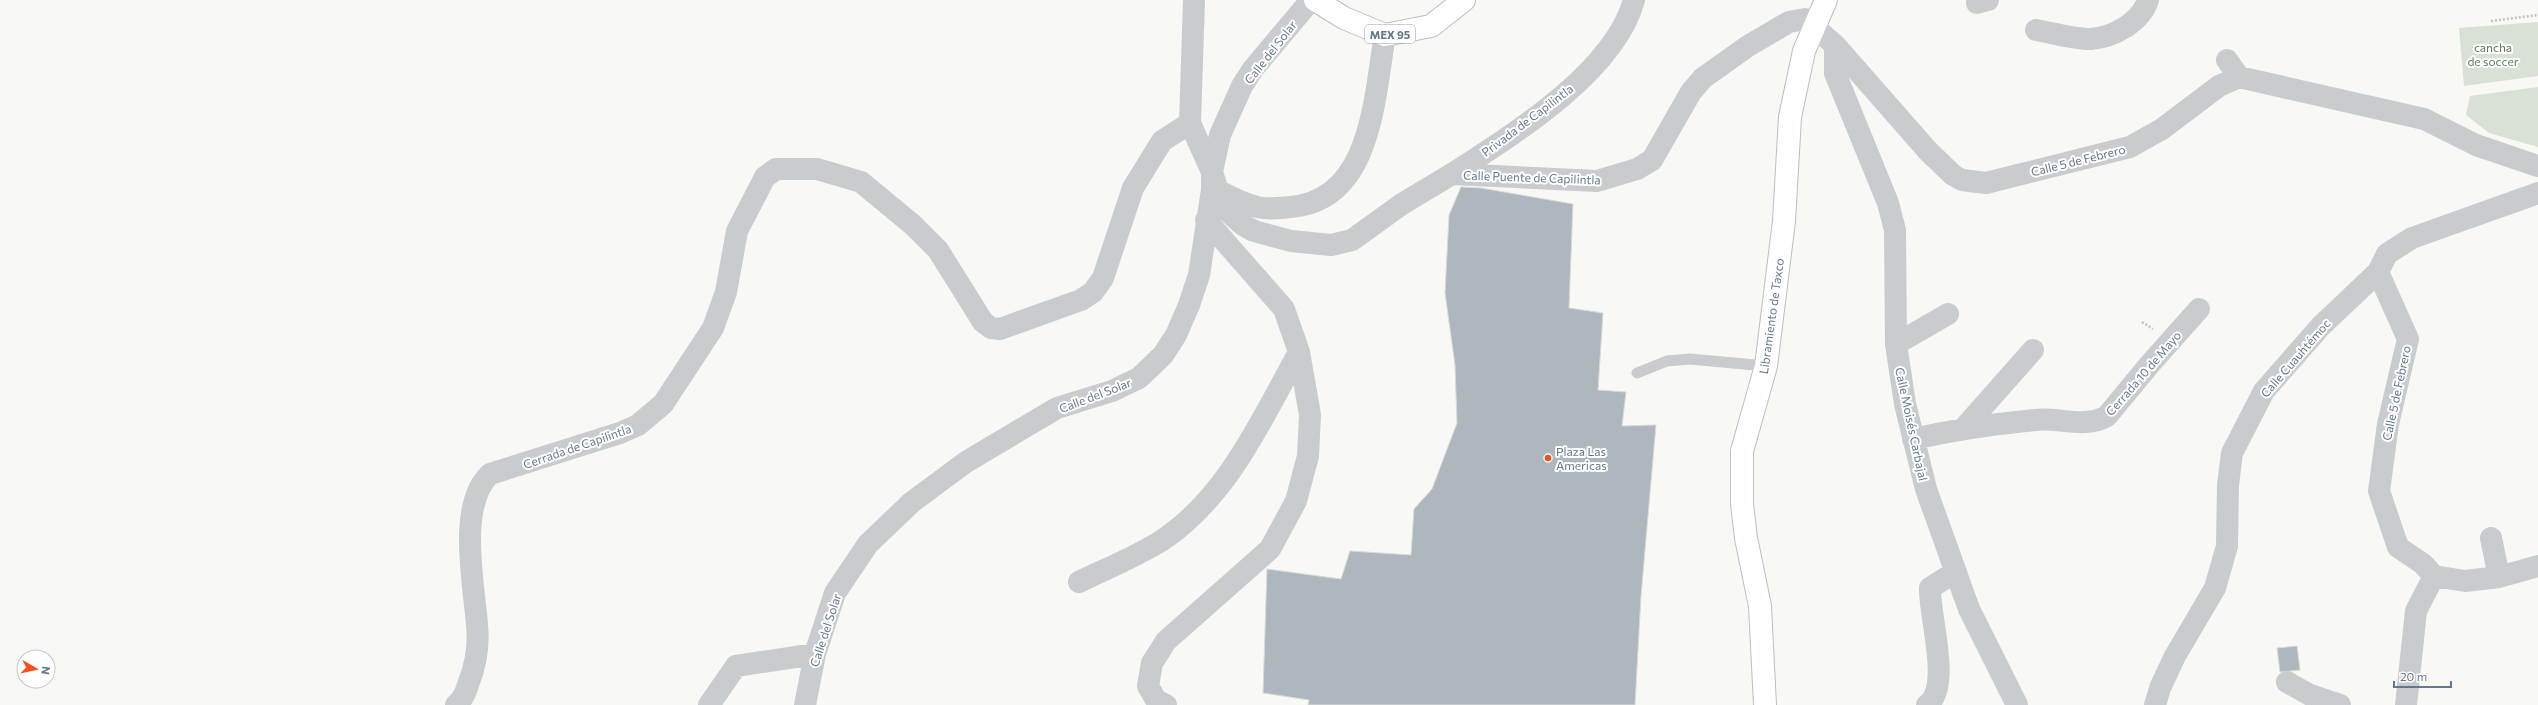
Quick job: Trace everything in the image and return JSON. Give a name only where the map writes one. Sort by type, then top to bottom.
[{"type":"main road","name":"MEX 95","points":[[1315,0],[1344,18],[1385,35],[1430,26],[1464,0]]},
{"type":"main road","name":"Libramiento de Taxco","points":[[1766,705],[1760,606],[1746,538],[1741,470],[1747,429],[1766,366],[1784,221],[1790,117],[1804,51],[1826,0]]},
{"type":"street","points":[[1190,123],[1194,0]]},
{"type":"street","name":"Calle del Solar","points":[[805,705],[815,654],[835,593],[868,544],[912,502],[966,462],[1057,408],[1112,391],[1139,378],[1163,355],[1176,335],[1197,283],[1206,220],[1215,181],[1220,135],[1242,86],[1253,69],[1310,0]]},
{"type":"street","name":"Privada de Capilintla","points":[[1452,174],[1488,151],[1563,96],[1608,50],[1630,13],[1634,0]]},
{"type":"street","points":[[2036,30],[2091,38],[2120,31],[2134,20],[2148,0]]},
{"type":"street","name":"Calle Puente de Capilintla","points":[[1190,123],[1215,181],[1223,207],[1248,228],[1291,241],[1331,245],[1352,240],[1402,204],[1452,174],[1597,181],[1621,175],[1652,160],[1691,92],[1703,78],[1748,46],[1789,22],[1805,19],[1815,25]]},
{"type":"street","points":[[1815,25],[1835,45]]},
{"type":"street","points":[[1215,181],[1254,207],[1270,208],[1305,206],[1324,199],[1346,181],[1363,148],[1373,107],[1385,35]]},
{"type":"street","name":"Calle 5 de Febrero","points":[[1835,45],[1928,151],[1953,175],[1962,180],[1986,182],[2130,146],[2162,129],[2219,86],[2239,78]]},
{"type":"street","name":"Calle Moisés Carbajal","points":[[1835,45],[1835,73],[1888,203],[1895,230],[1896,344],[1913,439],[1926,489],[1969,609],[2017,705]]},
{"type":"street","points":[[2227,60],[2239,78],[2424,119],[2476,145],[2538,166]]},
{"type":"street","name":"Cerrada de Capilintla","points":[[456,705],[463,699],[475,665],[478,626],[470,574],[471,529],[472,507],[480,483],[490,474],[620,434],[638,425],[663,404],[713,328],[722,308],[737,231],[765,177],[776,169],[817,169],[861,182],[913,225],[938,250],[983,322],[991,328],[1000,329],[1081,300],[1093,292],[1103,278],[1133,188],[1162,140],[1190,123]]},
{"type":"street","points":[[2378,272],[2387,254],[2412,238],[2538,193]]},
{"type":"street","points":[[1166,705],[1156,700],[1148,686],[1152,663],[1166,641],[1270,549],[1296,500],[1308,456],[1310,415],[1299,352],[1284,309],[1206,220]]},
{"type":"street","name":"Calle 5 de Febrero","points":[[2378,272],[2408,339],[2388,424],[2379,491],[2398,547],[2423,564],[2434,576]]},
{"type":"street","name":"Calle Cuauhtémoc","points":[[2155,705],[2160,688],[2175,656],[2215,588],[2227,546],[2228,485],[2232,453],[2242,429],[2264,391],[2321,326],[2378,272]]},
{"type":"street","name":"Cerrada 10 de Mayo","points":[[1913,439],[1964,428],[2037,419],[2098,422],[2107,416],[2150,364],[2199,309]]},
{"type":"street","points":[[1896,344],[1948,314]]},
{"type":"street","points":[[1964,428],[2033,350]]},
{"type":"street","points":[[1079,582],[1161,541],[1204,505],[1247,446],[1299,352]]},
{"type":"street","points":[[2491,538],[2499,577]]},
{"type":"street","points":[[2406,705],[2416,610],[2434,576],[2465,580],[2499,577],[2538,566]]},
{"type":"street","points":[[1927,705],[1934,699],[1936,692],[1938,657],[1930,588],[1955,572]]},
{"type":"street","points":[[709,705],[736,666],[815,654]]},
{"type":"street","points":[[2286,682],[2310,695],[2340,705]]},
{"type":"lane","points":[[1637,373],[1666,361],[1690,359],[1766,366]]},
{"type":"path","points":[[2491,21],[2538,15]]},
{"type":"green space","name":"cancha de soccer","points":[[2538,22],[2538,76],[2464,86],[2459,28]]},
{"type":"green space","points":[[2538,87],[2538,147],[2489,133],[2466,115],[2470,96]]},
{"type":"building","name":"Plaza Las Americas","points":[[1461,187],[1481,188],[1573,204],[1569,308],[1603,313],[1598,390],[1626,392],[1622,426],[1656,425],[1641,596],[1635,705],[1308,705],[1309,700],[1263,693],[1267,569],[1341,579],[1350,551],[1411,555],[1414,509],[1432,489],[1457,423],[1455,365],[1445,293],[1449,215]]},
{"type":"building","points":[[2297,646],[2300,670],[2280,672],[2277,648]]},
{"type":"place","name":"Plaza Las Americas","points":[[1548,458]]}]
